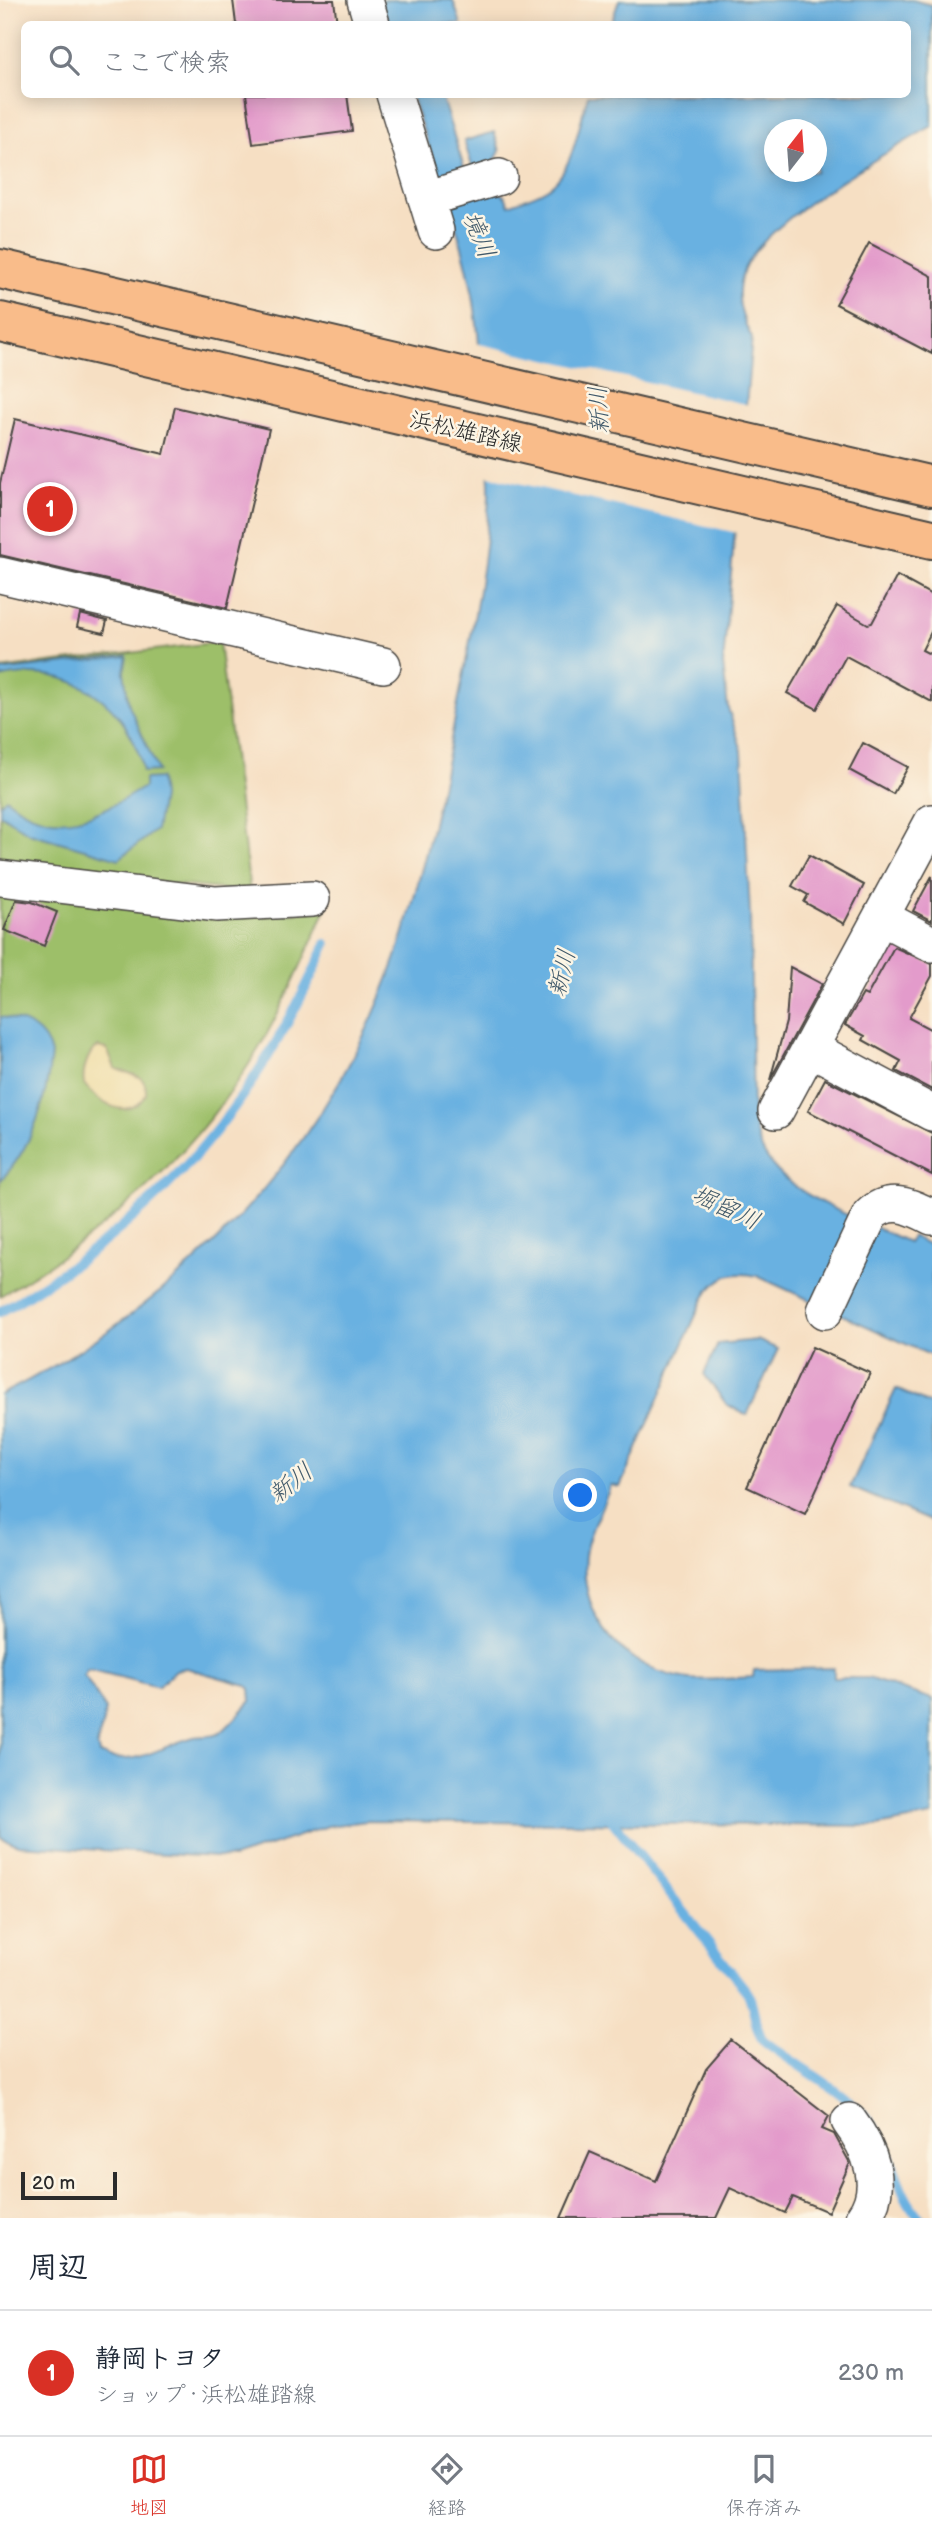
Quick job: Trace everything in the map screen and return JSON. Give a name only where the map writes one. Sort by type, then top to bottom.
[{"type":"main road","points":[[0,269],[453,377],[932,486]]},
{"type":"main road","name":"浜松雄踏線","points":[[0,322],[932,539]]},
{"type":"street","points":[[365,0],[371,21]]},
{"type":"street","points":[[395,98],[435,208],[499,177]]},
{"type":"street","points":[[0,575],[383,665]]},
{"type":"street","points":[[776,1111],[932,822]]},
{"type":"street","points":[[0,878],[216,904],[312,899]]},
{"type":"street","points":[[881,917],[932,944]]},
{"type":"street","points":[[810,1048],[932,1113]]},
{"type":"street","points":[[825,1311],[870,1215],[879,1206],[891,1203],[932,1217]]},
{"type":"street","points":[[849,2121],[867,2150],[875,2183],[873,2201],[863,2218]]},
{"type":"green space","points":[[219,642],[250,892],[0,867],[0,669]]},
{"type":"green space","points":[[0,891],[265,916],[326,909],[286,997],[259,1048],[207,1122],[177,1157],[111,1218],[38,1272],[0,1296]]},
{"type":"sand","points":[[98,1047],[107,1049],[115,1068],[137,1076],[144,1082],[146,1094],[139,1102],[123,1109],[115,1107],[106,1104],[84,1084],[86,1063]]},
{"type":"water","points":[[380,0],[453,0],[460,21],[387,21]]},
{"type":"water","points":[[619,0],[912,0],[932,5],[932,126],[827,190],[799,211],[755,252],[740,281],[740,306],[752,338],[723,664],[728,708],[742,751],[750,914],[753,1114],[758,1140],[776,1170],[810,1196],[908,1242],[912,1236],[932,1246],[932,1356],[757,1276],[739,1274],[719,1280],[703,1299],[620,1487],[611,1485],[586,1548],[585,1579],[590,1601],[611,1638],[627,1654],[666,1674],[713,1680],[753,1677],[754,1670],[834,1668],[834,1678],[868,1678],[932,1699],[932,1816],[877,1826],[367,1821],[328,1826],[233,1858],[18,1845],[0,1837],[0,1395],[66,1359],[129,1316],[187,1268],[241,1215],[289,1157],[332,1094],[367,1028],[396,957],[437,808],[481,580],[489,477],[479,343],[472,290],[458,233],[412,98],[442,98],[466,174],[505,196],[509,205],[542,192],[553,184],[569,161],[587,98],[911,98],[911,21],[612,21]],"holes":[[[186,1668],[246,1685],[250,1689],[251,1701],[217,1735],[194,1737],[136,1758],[112,1758],[99,1754],[97,1745],[106,1710],[84,1675],[88,1669],[158,1687],[176,1670]]]},
{"type":"water","points":[[494,132],[500,151],[491,168],[474,172],[464,141]]},
{"type":"water","points":[[127,656],[124,672],[129,705],[158,771],[143,772],[126,726],[111,708],[93,693],[72,682],[49,676],[25,674],[0,678],[0,671]]},
{"type":"water","points":[[160,778],[162,797],[156,830],[119,859],[29,833],[0,814],[0,804],[6,798],[24,811],[42,818],[59,821],[76,819],[127,798],[144,787],[144,779]]},
{"type":"water","points":[[0,1017],[33,1027],[44,1038],[51,1054],[46,1089],[36,1122],[21,1154],[0,1181]]},
{"type":"water","points":[[757,1340],[778,1349],[747,1415],[727,1405],[704,1374],[718,1344]]},
{"type":"water","points":[[896,1389],[932,1405],[932,1522],[850,1487]]},
{"type":"pier","points":[[475,343],[749,405],[737,533],[484,475]]},
{"type":"building","points":[[233,0],[334,0],[337,21],[236,21]]},
{"type":"building","points":[[247,98],[348,98],[352,131],[253,144]]},
{"type":"building","points":[[869,243],[932,276],[932,354],[836,304]]},
{"type":"building","points":[[175,407],[269,429],[227,608],[0,555],[0,483],[15,419],[164,454]]},
{"type":"building","points":[[897,576],[932,595],[932,630],[922,650],[932,655],[932,702],[846,656],[817,709],[787,693],[837,606],[868,624],[872,623]]},
{"type":"building","points":[[80,614],[107,621],[104,633],[77,627]]},
{"type":"building","points":[[863,743],[908,767],[893,794],[849,770]]},
{"type":"building","points":[[809,855],[864,885],[844,924],[804,902],[808,895],[792,886]]},
{"type":"building","points":[[932,876],[932,921],[913,911]]},
{"type":"building","points":[[16,900],[32,902],[57,912],[44,946],[4,930]]},
{"type":"building","points":[[894,947],[932,964],[932,976],[909,1018],[932,1030],[932,1090],[896,1071],[901,1061],[863,1040],[865,1036],[845,1025],[863,994],[867,996]]},
{"type":"building","points":[[790,967],[822,984],[770,1080],[786,1022]]},
{"type":"building","points":[[825,1079],[932,1133],[932,1175],[808,1111]]},
{"type":"building","points":[[812,1347],[870,1373],[805,1514],[747,1487]]},
{"type":"building","points":[[731,2040],[829,2116],[822,2129],[834,2134],[850,2163],[828,2212],[793,2197],[785,2213],[730,2188],[716,2218],[561,2218],[590,2152],[656,2181],[706,2069]]},
{"type":"waterway","points":[[0,1312],[56,1277],[107,1239],[153,1199],[195,1156],[232,1110],[266,1059],[298,1004],[326,944]]},
{"type":"waterway","points":[[606,1813],[748,1993],[762,2039],[838,2092],[853,2104],[877,2131],[906,2198],[920,2218]]},
{"type":"place","name":"静岡トヨタ","points":[[50,509]]},
{"type":"water label","name":"境川","points":[[479,235]]},
{"type":"water label","name":"新川","points":[[599,410]]},
{"type":"water label","name":"新川","points":[[562,973]]},
{"type":"water label","name":"堀留川","points":[[726,1208]]},
{"type":"water label","name":"新川","points":[[291,1483]]}]
